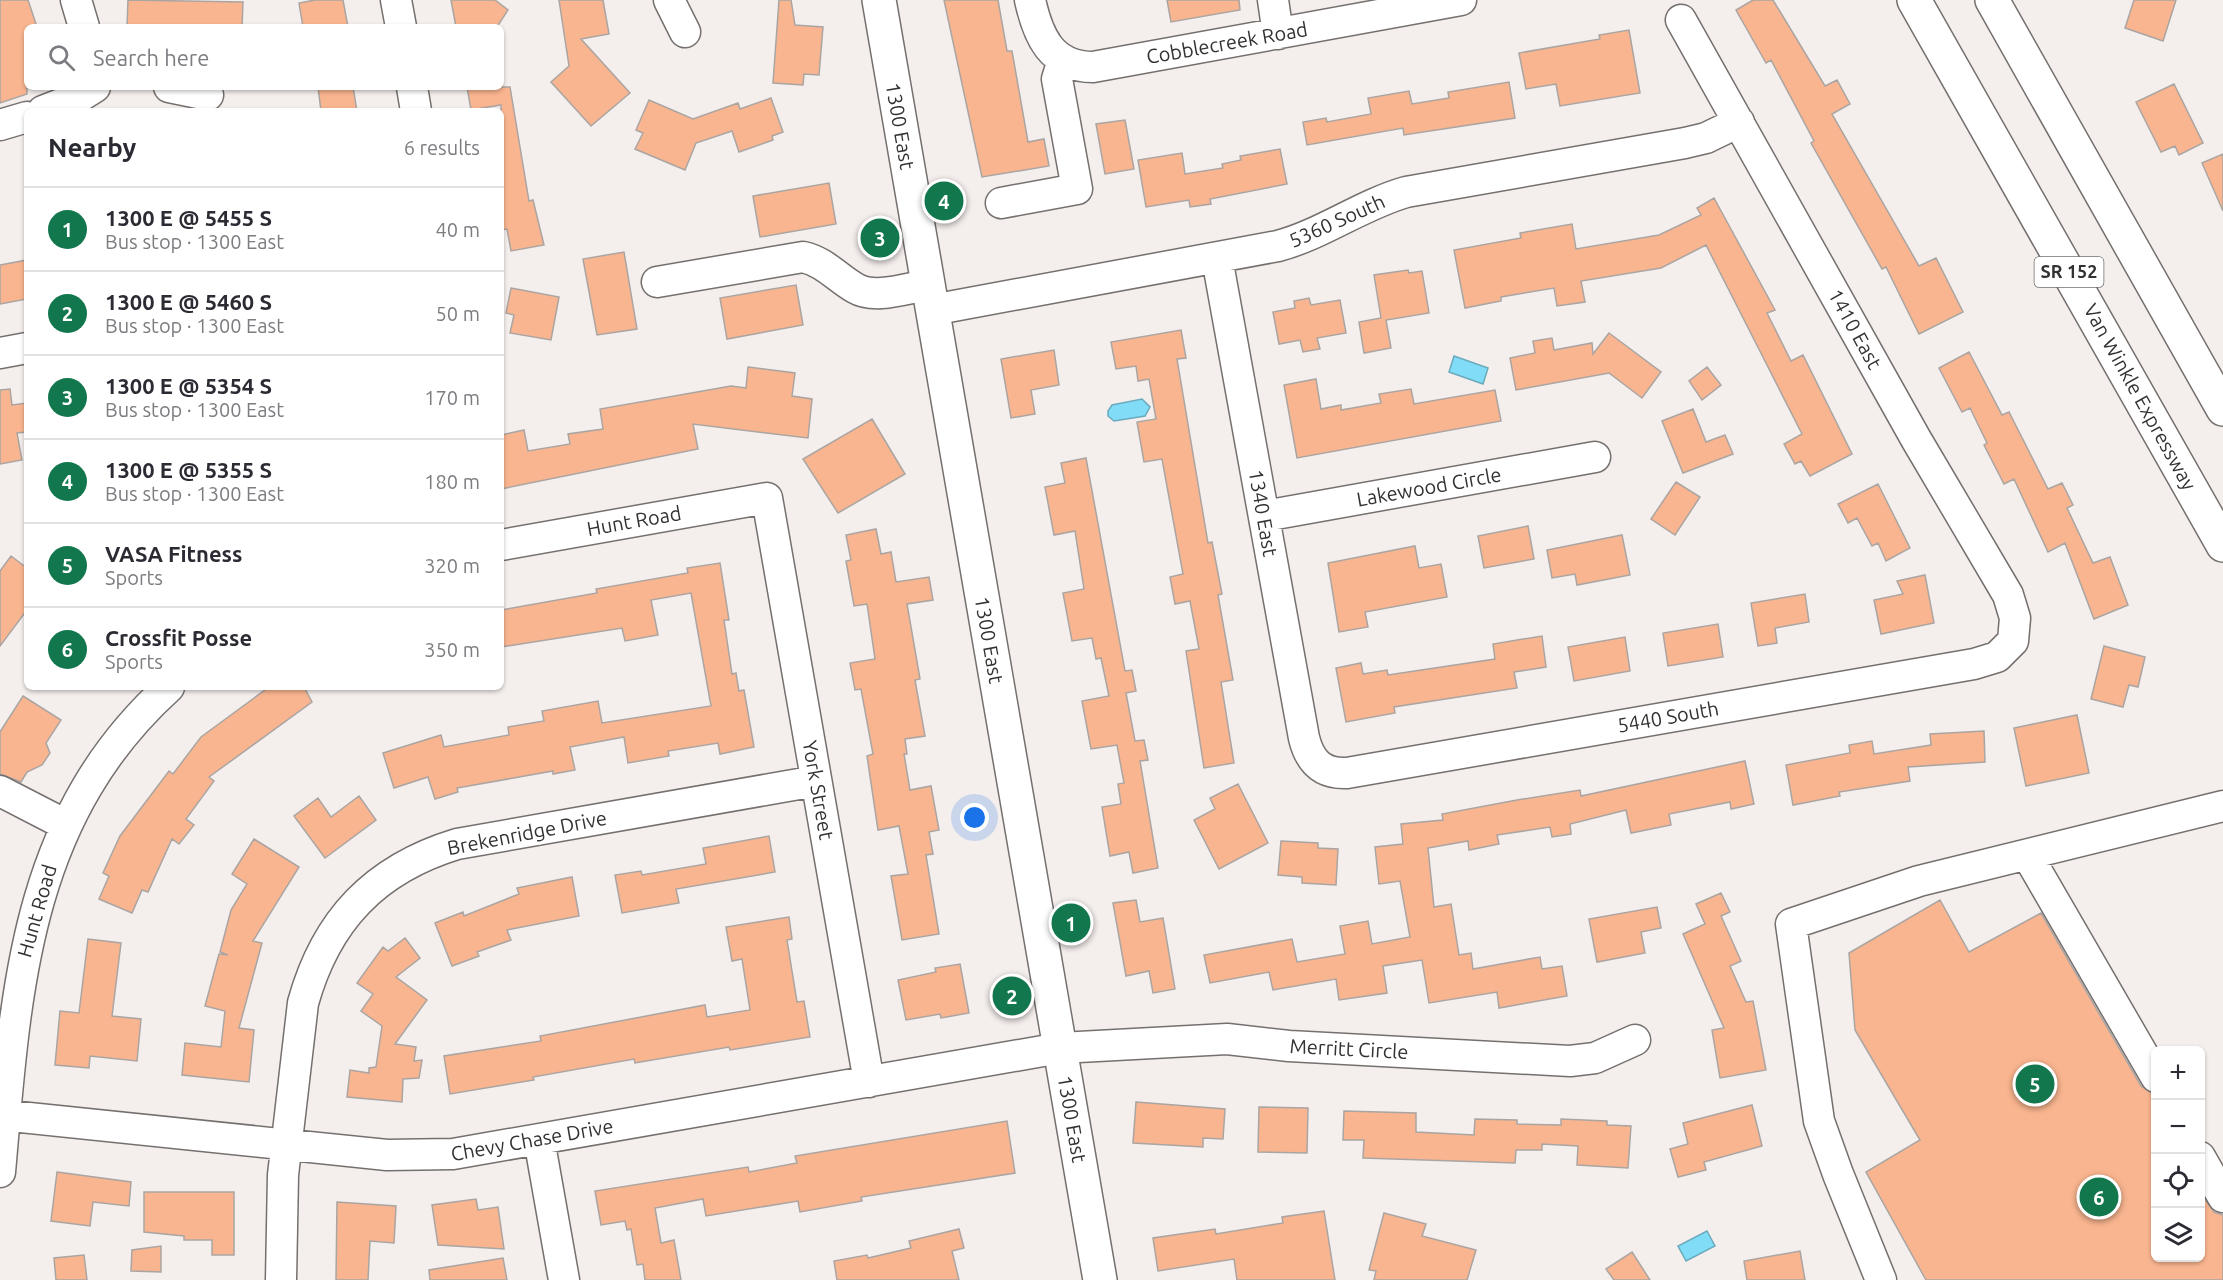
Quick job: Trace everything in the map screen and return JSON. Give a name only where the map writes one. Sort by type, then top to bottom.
[{"type":"main road","name":"1300 East","points":[[879,0],[1100,1280]]},
{"type":"main road","name":"Van Winkle Expressway","points":[[1914,0],[2223,545]]},
{"type":"main road","points":[[1992,0],[2223,409]]},
{"type":"street","points":[[76,0],[83,24]]},
{"type":"street","points":[[396,0],[400,24]]},
{"type":"street","points":[[669,0],[685,32]]},
{"type":"street","points":[[1001,203],[1077,189],[1057,79],[1063,60],[1048,48],[1042,39],[1030,0]]},
{"type":"street","points":[[1273,0],[1278,34]]},
{"type":"street","name":"Cobblecreek Road","points":[[1063,60],[1077,66],[1093,67],[1461,0]]},
{"type":"street","name":"1410 East","points":[[1681,20],[1916,439],[2008,595],[2015,618],[2013,641]]},
{"type":"street","points":[[51,108],[90,90]]},
{"type":"street","points":[[184,90],[208,95]]},
{"type":"street","points":[[412,90],[416,108]]},
{"type":"street","points":[[0,125],[24,118]]},
{"type":"street","name":"5360 South","points":[[657,282],[803,257],[818,261],[856,289],[930,297],[1217,258],[1304,239],[1406,192],[1695,141],[1739,122]]},
{"type":"street","name":"1340 East","points":[[1217,258],[1304,738],[1317,765]]},
{"type":"street","points":[[0,353],[24,349]]},
{"type":"street","name":"Lakewood Circle","points":[[1264,516],[1594,457]]},
{"type":"street","name":"Hunt Road","points":[[504,543],[766,498]]},
{"type":"street","name":"York Street","points":[[766,498],[869,1082]]},
{"type":"street","name":"5440 South","points":[[1317,765],[1326,771],[1347,773],[1974,664],[1997,657],[2013,641]]},
{"type":"street","name":"Hunt Road","points":[[0,1172],[2,1115],[21,971],[28,933],[51,860],[66,825],[109,754],[134,722],[166,690]]},
{"type":"street","name":"Brekenridge Drive","points":[[281,1280],[281,1213],[287,1144],[300,1027],[309,981],[329,938],[343,918],[375,885],[414,860],[457,844],[816,781]]},
{"type":"street","points":[[0,791],[66,825]]},
{"type":"street","points":[[1881,1280],[1838,1174],[1820,1121],[1791,924],[1919,881],[2028,856],[2223,806]]},
{"type":"street","points":[[2028,856],[2151,1068]]},
{"type":"street","name":"Merritt Circle","points":[[1060,1048],[1227,1039],[1289,1046],[1570,1061],[1595,1058],[1635,1040]]},
{"type":"street","name":"Chevy Chase Drive","points":[[2,1115],[376,1154],[426,1156],[539,1139],[1060,1048]]},
{"type":"street","points":[[539,1139],[564,1280]]},
{"type":"street","points":[[2205,1166],[2223,1197]]},
{"type":"water","points":[[1454,356],[1488,368],[1483,384],[1449,372]]},
{"type":"water","points":[[1142,399],[1150,407],[1145,416],[1114,421],[1108,416],[1112,405]]},
{"type":"water","points":[[1707,1231],[1715,1246],[1686,1261],[1678,1246]]},
{"type":"building","points":[[0,0],[28,0],[36,24],[24,24],[24,90],[27,90],[27,94],[0,103]]},
{"type":"building","points":[[128,0],[243,2],[242,24],[127,24]]},
{"type":"building","points":[[315,0],[343,0],[347,24],[302,24],[299,3]]},
{"type":"building","points":[[451,0],[495,0],[508,10],[499,24],[455,24]]},
{"type":"building","points":[[559,0],[603,0],[609,34],[581,39],[630,93],[591,126],[551,82],[569,66]]},
{"type":"building","points":[[779,0],[791,0],[795,25],[823,27],[819,75],[804,74],[803,85],[773,83]]},
{"type":"building","points":[[944,0],[998,0],[1007,51],[1012,51],[1028,142],[1044,139],[1049,166],[982,177]]},
{"type":"building","points":[[1167,0],[1239,0],[1240,10],[1171,22]]},
{"type":"building","points":[[1753,0],[1773,0],[1825,86],[1837,80],[1850,104],[1832,114],[1919,266],[1936,258],[1963,312],[1919,334],[1886,267],[1882,269],[1811,143],[1814,141],[1771,60],[1766,63],[1736,10]]},
{"type":"building","points":[[2134,0],[2176,0],[2163,41],[2125,28]]},
{"type":"building","points":[[1629,30],[1640,93],[1560,106],[1556,84],[1526,89],[1519,53],[1600,39],[1599,35]]},
{"type":"building","points":[[1509,82],[1515,118],[1404,135],[1403,128],[1307,145],[1303,122],[1326,118],[1327,122],[1371,114],[1368,98],[1409,91],[1412,104],[1449,98],[1448,92]]},
{"type":"building","points":[[2174,84],[2203,143],[2179,155],[2175,146],[2161,152],[2136,102]]},
{"type":"building","points":[[504,87],[510,87],[529,201],[533,200],[544,245],[511,251],[507,229],[504,230],[504,108],[501,108],[501,105],[471,108],[468,90],[504,90]]},
{"type":"building","points":[[318,90],[354,90],[356,108],[321,108]]},
{"type":"building","points":[[771,98],[783,132],[772,136],[773,140],[739,152],[732,131],[696,143],[685,170],[635,149],[643,133],[636,130],[649,100],[693,119],[738,103],[740,109]]},
{"type":"building","points":[[1125,120],[1134,169],[1105,174],[1096,124]]},
{"type":"building","points":[[1280,149],[1287,184],[1210,199],[1211,204],[1190,207],[1189,200],[1146,207],[1138,160],[1182,153],[1185,174],[1223,168],[1222,164],[1241,160],[1240,156]]},
{"type":"building","points":[[2223,154],[2223,211],[2202,163]]},
{"type":"building","points":[[829,183],[836,224],[760,237],[753,196]]},
{"type":"building","points":[[1714,198],[1775,310],[1767,313],[1791,361],[1803,355],[1852,454],[1810,476],[1801,461],[1795,464],[1784,444],[1802,434],[1706,245],[1661,268],[1581,281],[1585,302],[1557,306],[1554,288],[1501,297],[1501,301],[1465,308],[1454,250],[1521,238],[1520,233],[1572,224],[1576,249],[1659,235],[1701,215],[1697,208]]},
{"type":"building","points":[[624,252],[637,329],[597,335],[583,259]]},
{"type":"building","points":[[24,261],[24,300],[0,304],[0,265]]},
{"type":"building","points":[[1408,270],[1409,273],[1422,271],[1429,313],[1386,320],[1391,348],[1364,353],[1359,322],[1381,318],[1374,275]]},
{"type":"building","points":[[796,285],[803,325],[727,339],[720,298]]},
{"type":"building","points":[[511,288],[559,297],[551,340],[510,333],[514,315],[506,313]]},
{"type":"building","points":[[1309,298],[1311,305],[1340,300],[1346,333],[1317,338],[1320,349],[1303,352],[1300,340],[1279,344],[1273,312],[1295,308],[1294,301]]},
{"type":"building","points":[[1181,330],[1186,358],[1177,359],[1208,543],[1212,542],[1222,594],[1218,595],[1233,680],[1221,682],[1234,763],[1204,768],[1186,651],[1199,649],[1190,601],[1175,604],[1170,577],[1183,574],[1162,459],[1144,462],[1137,422],[1156,419],[1149,379],[1138,381],[1136,366],[1116,369],[1111,342]]},
{"type":"building","points":[[1609,333],[1661,372],[1642,398],[1609,373],[1516,390],[1510,358],[1535,353],[1533,341],[1552,338],[1554,350],[1592,343],[1593,354]]},
{"type":"building","points":[[1054,350],[1059,385],[1031,390],[1035,414],[1011,418],[1001,359]]},
{"type":"building","points":[[1969,352],[2002,415],[2009,412],[2048,489],[2062,483],[2073,505],[2067,508],[2093,563],[2110,557],[2128,605],[2094,619],[2065,543],[2048,552],[2014,479],[2004,484],[1984,445],[1987,443],[1970,408],[1962,412],[1939,368]]},
{"type":"building","points":[[748,367],[795,373],[792,396],[812,399],[808,438],[693,424],[698,449],[504,488],[504,434],[524,430],[528,451],[570,444],[568,434],[603,429],[600,409],[731,386],[746,388]]},
{"type":"building","points":[[1707,367],[1721,385],[1702,400],[1689,381]]},
{"type":"building","points":[[1316,379],[1321,409],[1341,405],[1341,410],[1381,403],[1379,394],[1411,389],[1414,404],[1495,390],[1501,421],[1297,458],[1284,385]]},
{"type":"building","points":[[10,389],[12,405],[24,403],[24,432],[17,433],[22,460],[0,464],[0,390]]},
{"type":"building","points":[[1693,409],[1706,442],[1725,435],[1733,454],[1683,473],[1662,421]]},
{"type":"building","points":[[872,419],[905,474],[838,513],[803,459]]},
{"type":"building","points":[[1086,458],[1125,671],[1132,670],[1136,691],[1126,693],[1135,741],[1144,740],[1148,760],[1140,761],[1158,868],[1133,873],[1129,852],[1110,856],[1102,807],[1121,804],[1118,784],[1124,783],[1117,745],[1091,749],[1082,701],[1109,696],[1101,658],[1096,659],[1092,638],[1072,641],[1063,593],[1084,589],[1075,531],[1054,535],[1045,487],[1065,483],[1061,463]]},
{"type":"building","points":[[1676,482],[1700,497],[1675,535],[1651,519]]},
{"type":"building","points":[[1878,484],[1910,548],[1886,561],[1878,543],[1872,546],[1857,518],[1848,523],[1838,504]]},
{"type":"building","points":[[1528,526],[1534,559],[1484,568],[1478,536]]},
{"type":"building","points":[[876,529],[881,554],[891,552],[896,582],[929,577],[933,600],[907,604],[920,679],[915,680],[925,736],[905,739],[907,754],[904,754],[910,790],[931,786],[939,830],[929,832],[933,854],[926,855],[939,934],[902,940],[891,876],[908,874],[899,826],[878,830],[867,756],[873,754],[861,689],[855,690],[850,663],[875,659],[867,604],[854,606],[846,561],[851,560],[846,535]]},
{"type":"building","points":[[1622,535],[1630,575],[1577,585],[1575,574],[1552,578],[1547,550]]},
{"type":"building","points":[[1415,546],[1419,568],[1441,564],[1447,597],[1365,612],[1368,627],[1339,632],[1328,563]]},
{"type":"building","points":[[11,556],[24,566],[24,614],[0,646],[0,571]]},
{"type":"building","points":[[720,563],[729,620],[724,620],[732,674],[736,673],[739,691],[744,690],[754,747],[720,754],[718,743],[668,751],[669,756],[628,763],[624,737],[570,747],[575,770],[553,774],[553,771],[457,788],[458,792],[435,799],[428,777],[394,788],[383,753],[441,735],[444,747],[509,735],[508,727],[544,721],[542,711],[598,701],[602,723],[711,706],[691,593],[651,600],[658,635],[625,641],[622,628],[504,647],[504,609],[597,593],[596,589],[688,573],[687,568]]},
{"type":"building","points":[[1925,575],[1934,623],[1881,634],[1874,600],[1903,594],[1897,581]]},
{"type":"building","points":[[1805,594],[1809,622],[1775,628],[1777,643],[1758,646],[1751,603]]},
{"type":"building","points":[[1718,624],[1723,657],[1668,666],[1663,633]]},
{"type":"building","points":[[1542,636],[1546,667],[1514,672],[1517,688],[1394,707],[1395,713],[1346,722],[1336,668],[1361,663],[1363,674],[1387,670],[1388,675],[1495,659],[1493,644]]},
{"type":"building","points":[[1625,637],[1630,671],[1574,681],[1568,647]]},
{"type":"building","points":[[2104,646],[2145,657],[2138,687],[2129,685],[2123,707],[2091,699]]},
{"type":"building","points":[[265,690],[306,690],[312,702],[209,777],[214,781],[186,819],[194,825],[179,844],[172,839],[148,892],[142,890],[132,913],[99,899],[109,876],[103,873],[120,836],[169,771],[173,774],[201,737]]},
{"type":"building","points":[[23,696],[61,720],[46,743],[50,753],[42,765],[27,772],[21,782],[0,774],[0,732]]},
{"type":"building","points":[[2077,715],[2089,773],[2026,786],[2014,728]]},
{"type":"building","points":[[1984,731],[1985,762],[1908,767],[1910,781],[1839,792],[1840,796],[1793,805],[1786,765],[1850,753],[1849,745],[1872,741],[1874,754],[1931,745],[1930,734]]},
{"type":"building","points":[[1745,761],[1754,804],[1731,809],[1730,802],[1669,814],[1671,825],[1631,833],[1626,810],[1570,824],[1571,834],[1552,837],[1550,827],[1497,835],[1499,844],[1469,850],[1468,841],[1428,848],[1434,907],[1451,904],[1459,955],[1471,953],[1473,969],[1540,957],[1542,969],[1562,966],[1567,996],[1499,1008],[1497,992],[1429,1003],[1422,960],[1383,966],[1387,993],[1339,1000],[1336,979],[1273,990],[1269,972],[1210,983],[1204,955],[1292,939],[1297,962],[1345,954],[1340,926],[1368,921],[1372,944],[1410,937],[1400,881],[1379,884],[1375,847],[1403,844],[1401,824],[1443,820],[1442,814],[1580,790],[1581,796]]},
{"type":"building","points":[[1238,784],[1268,843],[1219,869],[1194,820],[1215,809],[1210,798]]},
{"type":"building","points":[[359,796],[376,820],[325,858],[294,816],[318,798],[331,817]]},
{"type":"building","points":[[769,836],[775,872],[676,889],[679,903],[622,913],[615,875],[641,871],[642,875],[706,864],[703,848]]},
{"type":"building","points":[[254,839],[299,867],[253,941],[262,943],[239,1028],[254,1030],[249,1082],[182,1075],[185,1043],[221,1047],[225,1011],[205,1006],[219,954],[228,955],[220,952],[231,910],[247,884],[232,874]]},
{"type":"building","points":[[1281,841],[1318,843],[1318,848],[1338,849],[1336,885],[1302,883],[1302,877],[1278,875]]},
{"type":"building","points":[[572,877],[579,916],[507,930],[511,940],[477,952],[479,956],[452,966],[435,923],[463,912],[464,916],[519,894],[517,888]]},
{"type":"building","points":[[1721,893],[1730,912],[1721,916],[1741,961],[1730,966],[1746,1002],[1753,1001],[1766,1070],[1720,1078],[1712,1030],[1724,1028],[1683,934],[1705,924],[1696,904]]},
{"type":"building","points":[[1136,900],[1140,922],[1163,918],[1175,989],[1153,993],[1149,971],[1126,976],[1113,903]]},
{"type":"building","points":[[1940,900],[1969,952],[2041,913],[2141,1086],[2151,1093],[2151,1262],[2205,1262],[2205,1199],[2214,1212],[2223,1215],[2223,1280],[1926,1280],[1866,1172],[1920,1140],[1855,1030],[1849,953]]},
{"type":"building","points":[[1657,907],[1661,928],[1641,932],[1645,953],[1597,962],[1589,919]]},
{"type":"building","points":[[789,917],[792,939],[787,940],[797,1002],[804,1001],[810,1037],[730,1050],[729,1047],[635,1063],[634,1059],[533,1077],[534,1080],[450,1094],[444,1056],[541,1041],[540,1036],[705,1005],[707,1017],[750,1010],[742,959],[732,961],[726,927]]},
{"type":"building","points":[[405,938],[420,958],[396,977],[427,1000],[395,1044],[416,1047],[414,1061],[422,1060],[419,1078],[403,1079],[402,1102],[347,1097],[350,1070],[369,1073],[369,1068],[376,1067],[382,1026],[361,1011],[373,994],[357,983],[383,947],[388,951]]},
{"type":"building","points":[[88,939],[121,943],[112,1016],[141,1019],[137,1061],[90,1056],[89,1068],[55,1065],[60,1011],[79,1013]]},
{"type":"building","points":[[960,964],[969,1013],[941,1018],[940,1014],[906,1020],[898,980],[936,972],[935,968]]},
{"type":"building","points":[[1136,1102],[1225,1109],[1223,1139],[1203,1138],[1203,1147],[1133,1143]]},
{"type":"building","points":[[1752,1105],[1762,1146],[1704,1162],[1706,1170],[1678,1177],[1670,1149],[1688,1144],[1683,1123]]},
{"type":"building","points":[[1259,1107],[1308,1108],[1307,1153],[1258,1152]]},
{"type":"building","points":[[1344,1111],[1416,1113],[1416,1132],[1474,1135],[1475,1119],[1517,1120],[1517,1124],[1561,1125],[1561,1119],[1607,1121],[1607,1125],[1631,1126],[1628,1168],[1577,1165],[1578,1146],[1542,1144],[1542,1150],[1516,1150],[1515,1163],[1363,1158],[1364,1140],[1343,1140]]},
{"type":"building","points":[[1007,1121],[1015,1173],[861,1197],[862,1201],[800,1212],[798,1201],[706,1216],[703,1199],[655,1208],[661,1243],[674,1240],[681,1280],[645,1280],[643,1264],[637,1265],[631,1229],[627,1230],[625,1221],[601,1225],[595,1191],[748,1167],[749,1172],[797,1163],[795,1156]]},
{"type":"building","points":[[57,1172],[131,1182],[129,1206],[93,1202],[90,1226],[51,1221]]},
{"type":"building","points":[[144,1192],[234,1192],[234,1255],[212,1255],[212,1240],[184,1240],[184,1236],[144,1232]]},
{"type":"building","points":[[476,1199],[478,1210],[498,1207],[504,1249],[438,1245],[432,1205]]},
{"type":"building","points":[[337,1202],[396,1206],[394,1243],[370,1241],[368,1280],[336,1280]]},
{"type":"building","points":[[1324,1211],[1335,1280],[1237,1280],[1234,1259],[1158,1271],[1153,1238],[1215,1229],[1216,1234],[1283,1223],[1282,1217]]},
{"type":"building","points":[[1384,1213],[1426,1224],[1422,1236],[1476,1250],[1467,1280],[1374,1280],[1376,1271],[1369,1270]]},
{"type":"building","points":[[959,1229],[964,1248],[952,1251],[959,1280],[837,1280],[834,1261],[867,1255],[868,1258],[911,1248],[909,1241]]},
{"type":"building","points":[[161,1246],[161,1272],[131,1271],[132,1250]]},
{"type":"building","points":[[1800,1251],[1805,1280],[1747,1280],[1744,1261]]},
{"type":"building","points":[[1632,1252],[1650,1280],[1614,1280],[1606,1269]]},
{"type":"building","points":[[84,1255],[87,1280],[56,1280],[54,1258]]},
{"type":"building","points":[[503,1258],[507,1280],[430,1280],[429,1270]]},
{"type":"place","name":"1300 E @ 5355 S","points":[[944,201]]},
{"type":"place","name":"1300 E @ 5354 S","points":[[880,238]]},
{"type":"place","name":"1300 E @ 5455 S","points":[[1071,923]]},
{"type":"place","name":"1300 E @ 5460 S","points":[[1012,996]]},
{"type":"place","name":"VASA Fitness","points":[[2035,1084]]},
{"type":"place","name":"Crossfit Posse","points":[[2099,1197]]}]
